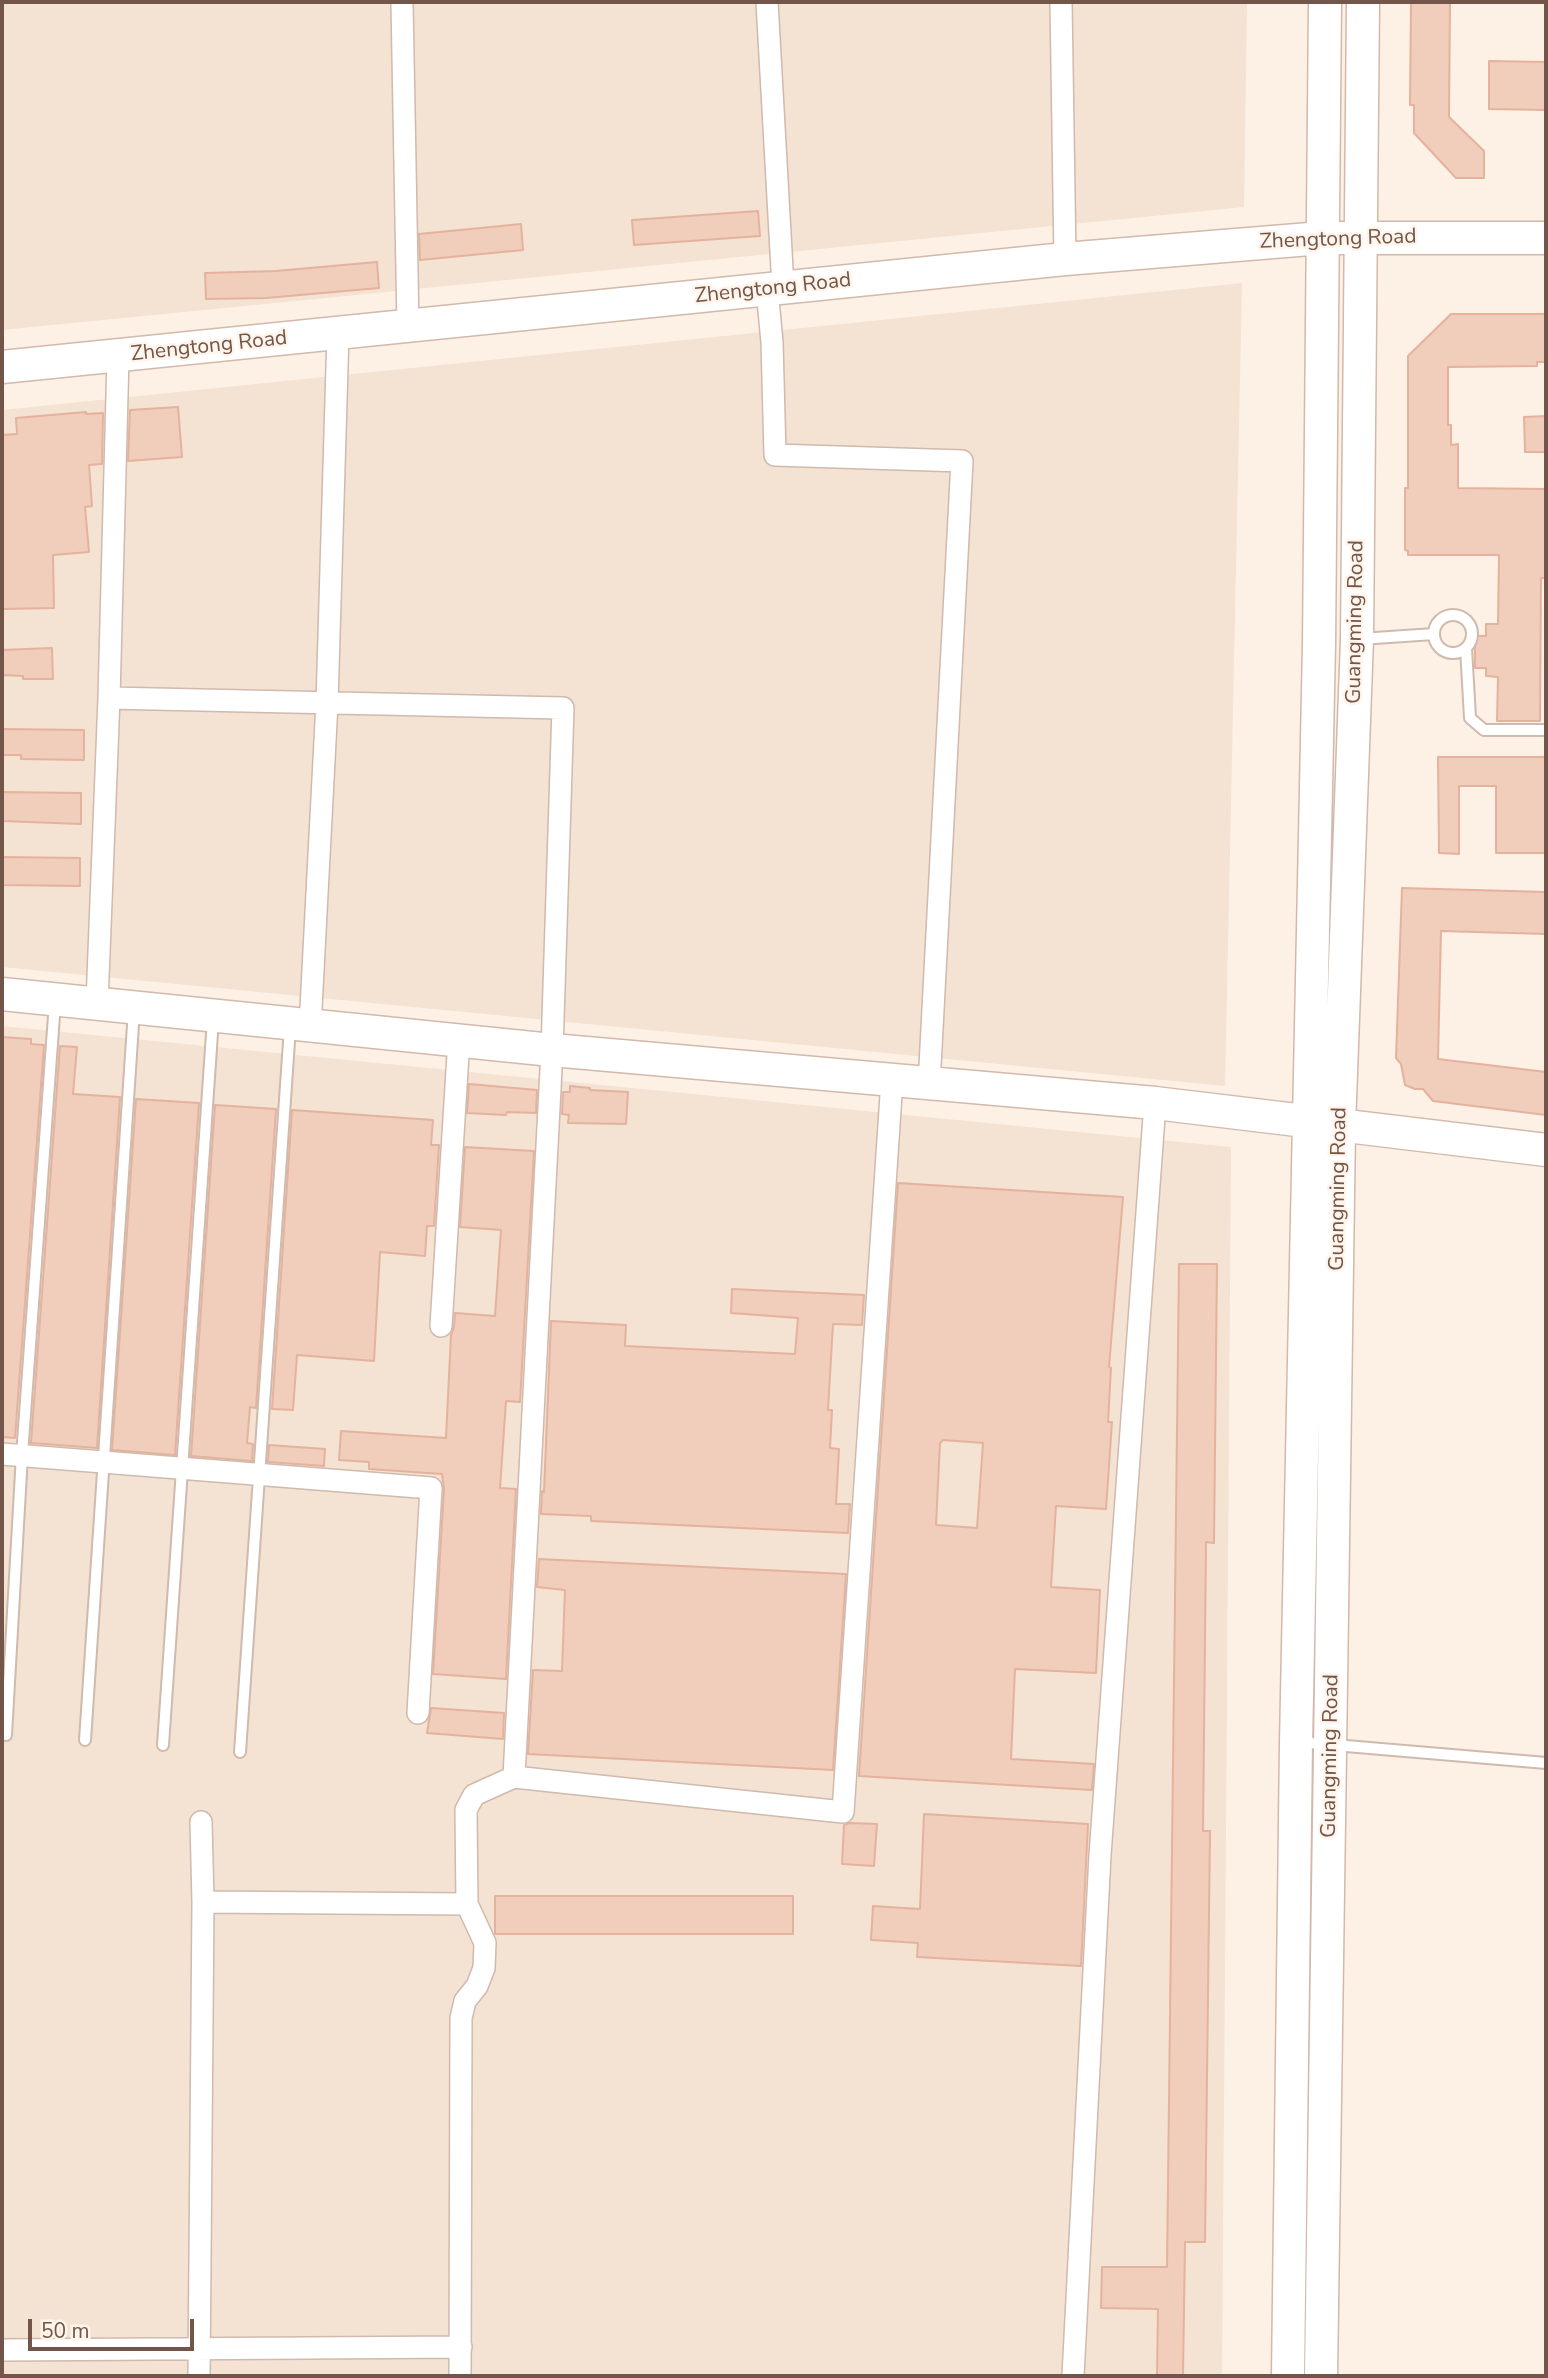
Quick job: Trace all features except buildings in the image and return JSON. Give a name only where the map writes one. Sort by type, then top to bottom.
[{"type":"main road","name":"Guangming Road","points":[[1288,2376],[1296,1742],[1319,644],[1325,2]]},
{"type":"main road","name":"Guangming Road","points":[[1321,2376],[1339,1127],[1357,639],[1363,2]]},
{"type":"main road","name":"Zhengtong Road","points":[[2,368],[1065,259],[1322,237],[1546,238]]},
{"type":"main road","points":[[2,994],[552,1050],[1155,1103],[1309,1124],[1546,1150]]},
{"type":"street","points":[[402,2],[408,327]]},
{"type":"street","points":[[766,2],[775,288],[772,342],[775,455],[962,461],[929,1085]]},
{"type":"street","points":[[1061,2],[1065,259]]},
{"type":"street","points":[[300,1025],[327,703],[338,333]]},
{"type":"street","points":[[97,1003],[118,357]]},
{"type":"street","points":[[109,698],[563,708],[552,1050],[514,1777]]},
{"type":"street","points":[[441,1326],[459,1039]]},
{"type":"street","points":[[460,2376],[461,2018],[466,2001],[477,1986],[484,1968],[485,1943],[467,1904],[466,1810],[474,1795],[514,1777],[843,1812],[892,1080]]},
{"type":"street","points":[[1073,2376],[1100,1855],[1155,1103]]},
{"type":"street","points":[[12,1454],[431,1488],[418,1713]]},
{"type":"street","points":[[199,2376],[203,1902],[201,1822]]},
{"type":"street","points":[[203,1902],[467,1904]]},
{"type":"street","points":[[2,2350],[461,2347]]},
{"type":"lane","points":[[1450,615],[1463,617],[1472,628],[1473,635],[1466,648],[1459,653],[1444,651],[1438,646],[1434,634],[1442,618],[1450,615]]},
{"type":"lane","points":[[1357,639],[1434,634]]},
{"type":"lane","points":[[1466,648],[1470,718],[1478,727],[1484,730],[1546,730]]},
{"type":"lane","points":[[6,1735],[12,1454],[55,999]]},
{"type":"lane","points":[[85,1740],[135,1007]]},
{"type":"lane","points":[[163,1745],[213,1016]]},
{"type":"lane","points":[[240,1752],[259,1475],[300,1025]]},
{"type":"lane","points":[[1296,1742],[1546,1763]]},
{"type":"shaded area","points":[[2,2],[1247,2],[1244,207],[2,330]]},
{"type":"shaded area","points":[[1242,283],[1225,1086],[2,967],[2,410]]},
{"type":"shaded area","points":[[2,1026],[1231,1147],[1222,2376],[2,2376]]}]
